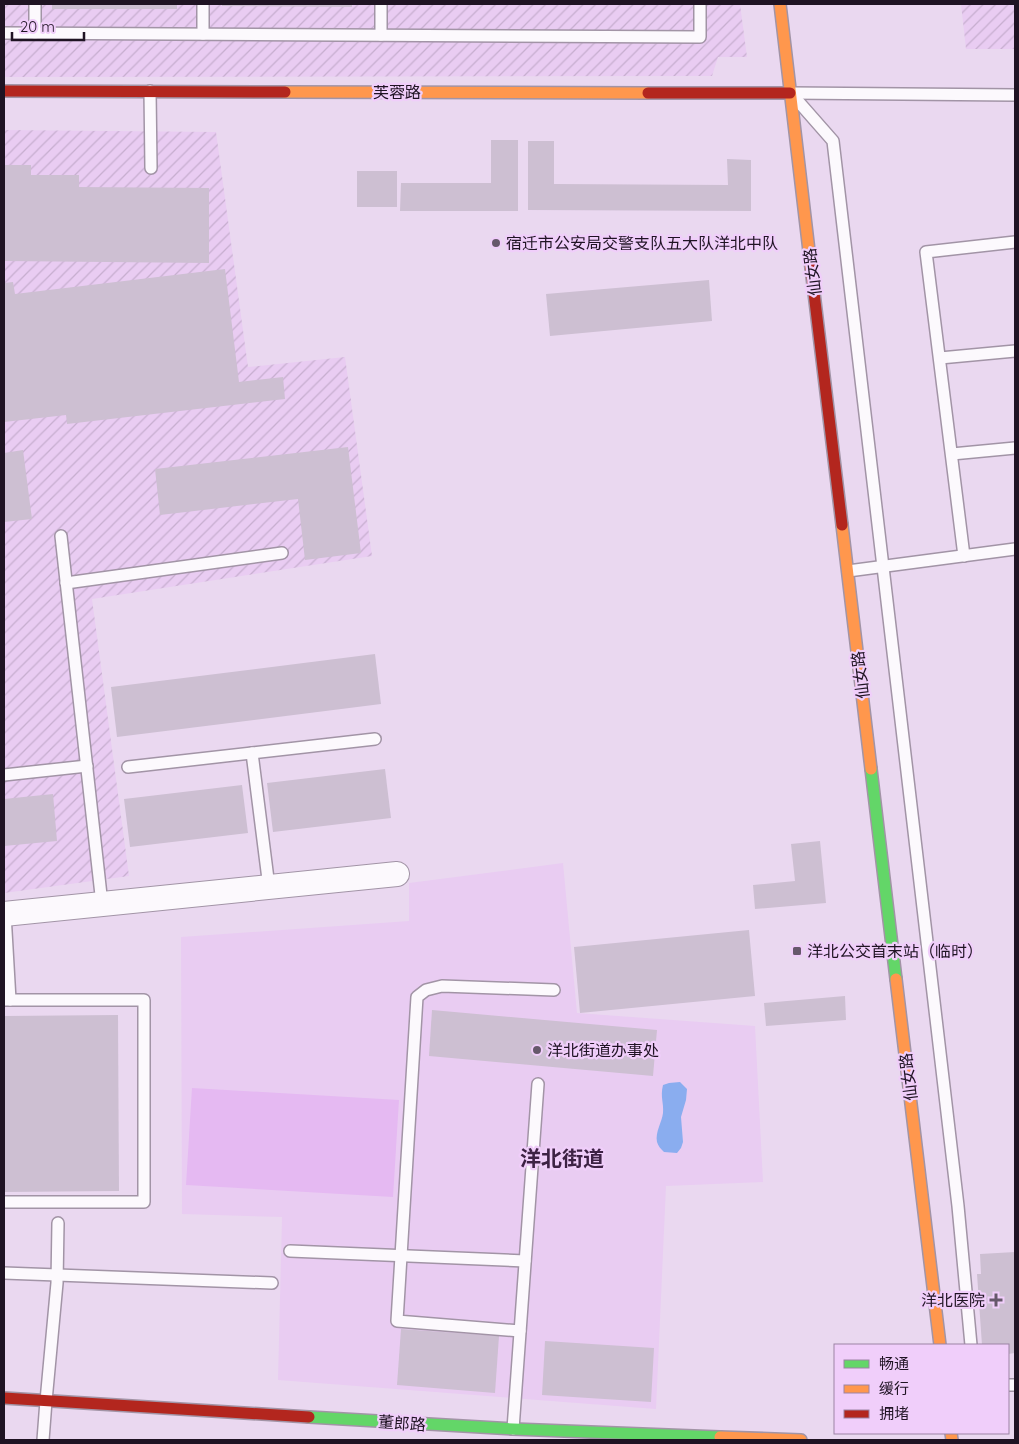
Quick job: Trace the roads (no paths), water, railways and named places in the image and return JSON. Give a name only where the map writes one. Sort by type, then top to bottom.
[{"type":"street","name":"仙女路","points":[[780,4],[940,1344]]},
{"type":"street","name":"芙蓉路","points":[[4,91],[790,93]]},
{"type":"street","points":[[4,914],[397,874]]},
{"type":"street","name":"董郎路","points":[[4,1398],[513,1430],[801,1440]]},
{"type":"lane","points":[[36,4],[36,33]]},
{"type":"lane","points":[[203,4],[203,34]]},
{"type":"lane","points":[[381,4],[381,35]]},
{"type":"lane","points":[[4,33],[700,37],[700,4]]},
{"type":"lane","points":[[150,91],[151,168]]},
{"type":"lane","points":[[790,93],[1015,95]]},
{"type":"lane","points":[[790,93],[833,141],[958,1206],[971,1344]]},
{"type":"lane","points":[[964,556],[926,252],[1015,242]]},
{"type":"lane","points":[[940,358],[1015,351]]},
{"type":"lane","points":[[952,454],[1015,448]]},
{"type":"lane","points":[[61,536],[102,904]]},
{"type":"lane","points":[[848,571],[1015,549]]},
{"type":"lane","points":[[66,582],[282,553]]},
{"type":"lane","points":[[128,767],[375,739]]},
{"type":"lane","points":[[252,753],[269,887]]},
{"type":"lane","points":[[4,775],[87,766]]},
{"type":"lane","points":[[4,914],[7,1000],[144,1000],[144,1202],[4,1202]]},
{"type":"lane","points":[[520,1331],[397,1321],[417,997],[426,990],[442,986],[554,990]]},
{"type":"lane","points":[[513,1430],[538,1084]]},
{"type":"lane","points":[[44,1440],[57,1275],[58,1223]]},
{"type":"lane","points":[[290,1251],[525,1261]]},
{"type":"lane","points":[[4,1273],[272,1283]]},
{"type":"water","points":[[680,1082],[687,1089],[681,1117],[683,1142],[677,1153],[664,1152],[657,1142],[663,1113],[663,1085]]},
{"type":"place","name":"宿迁市公安局交警支队五大队洋北中队","points":[[496,243]]},
{"type":"place","name":"洋北公交首末站（临时）","points":[[797,951]]},
{"type":"place","name":"洋北街道办事处","points":[[537,1050]]},
{"type":"place","name":"洋北医院","points":[[996,1300]]},
{"type":"district","name":"洋北街道","points":[[562,1159]]}]
